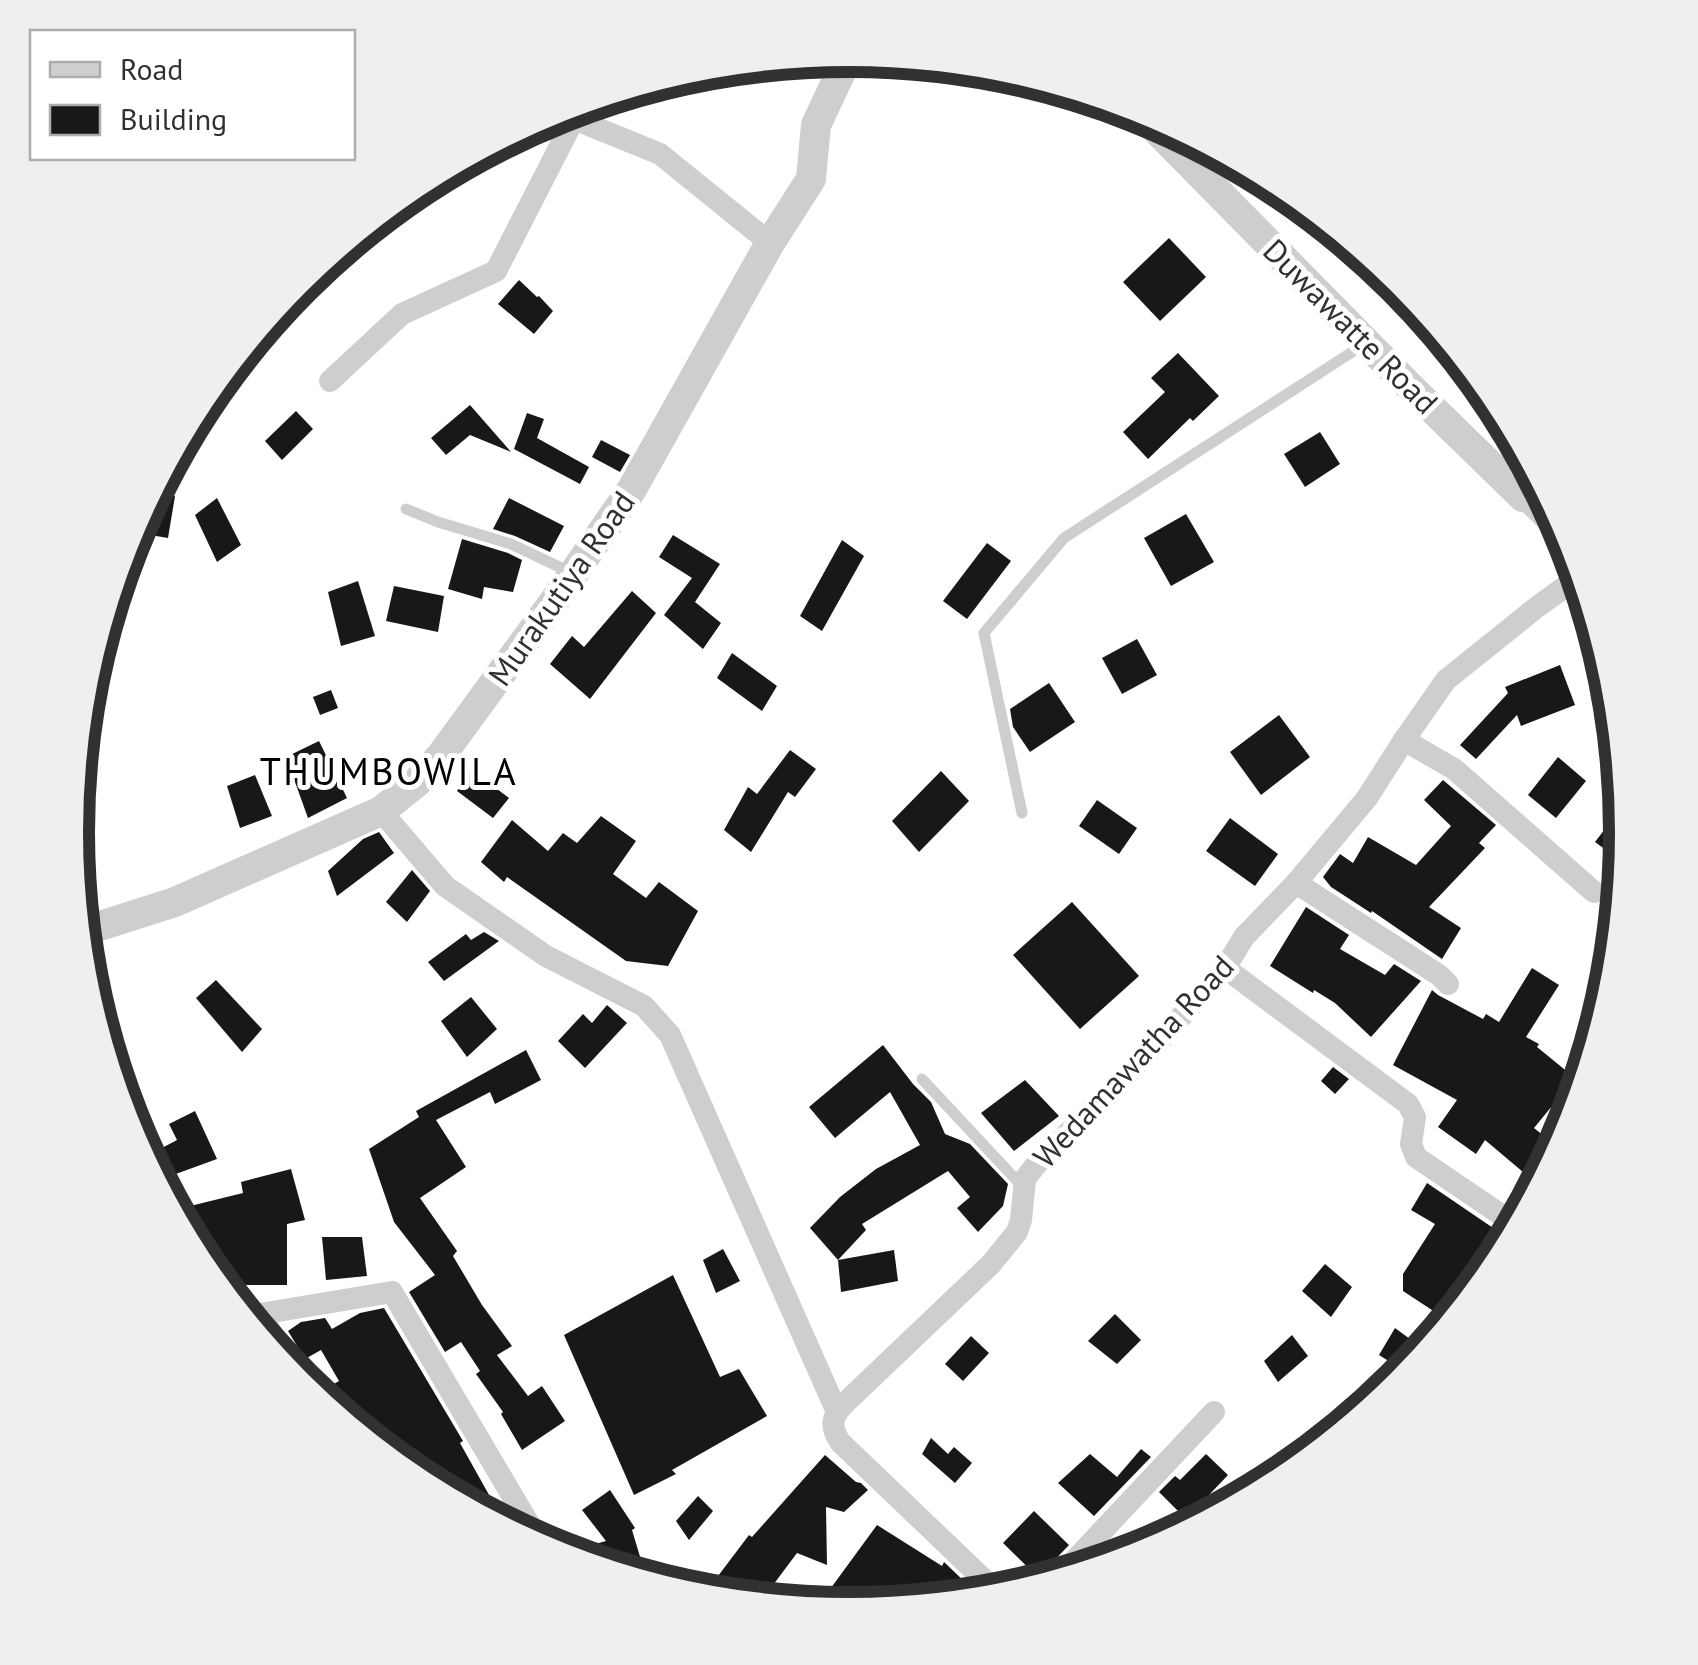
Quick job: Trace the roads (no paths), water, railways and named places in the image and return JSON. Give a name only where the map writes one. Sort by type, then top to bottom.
[{"type":"street","name":"Murakutiya Road","points":[[96,927],[175,902],[381,811],[440,758],[632,489],[770,243],[811,179],[816,126],[841,72]]},
{"type":"street","points":[[580,122],[660,154],[770,243]]},
{"type":"street","points":[[330,381],[402,314],[496,270],[560,129]]},
{"type":"street","name":"Duwawatte Road","points":[[1174,146],[1367,343],[1526,486]]},
{"type":"street","name":"Wedamawatha Road","points":[[837,1412],[1009,1244],[1021,1220],[1025,1180],[1035,1166],[1153,1048],[1225,968],[1244,937],[1296,883],[1367,798],[1446,680],[1568,585]]},
{"type":"street","points":[[1404,740],[1454,769],[1594,892]]},
{"type":"street","points":[[381,811],[444,886],[546,956],[644,1006],[670,1035],[837,1412],[832,1429],[840,1442],[980,1581]]},
{"type":"street","points":[[1296,883],[1448,984]]},
{"type":"street","points":[[1225,968],[1408,1104],[1414,1117],[1411,1144],[1416,1156],[1504,1217]]},
{"type":"street","points":[[258,1310],[392,1292],[527,1521]]},
{"type":"street","points":[[1078,1557],[1214,1412]]},
{"type":"lane","points":[[1022,814],[984,633],[1064,538],[1367,343]]},
{"type":"lane","points":[[406,509],[510,544],[574,574]]},
{"type":"lane","points":[[922,1079],[1024,1188]]},
{"type":"district","name":"THUMBOWILA","points":[[389,770]]}]
